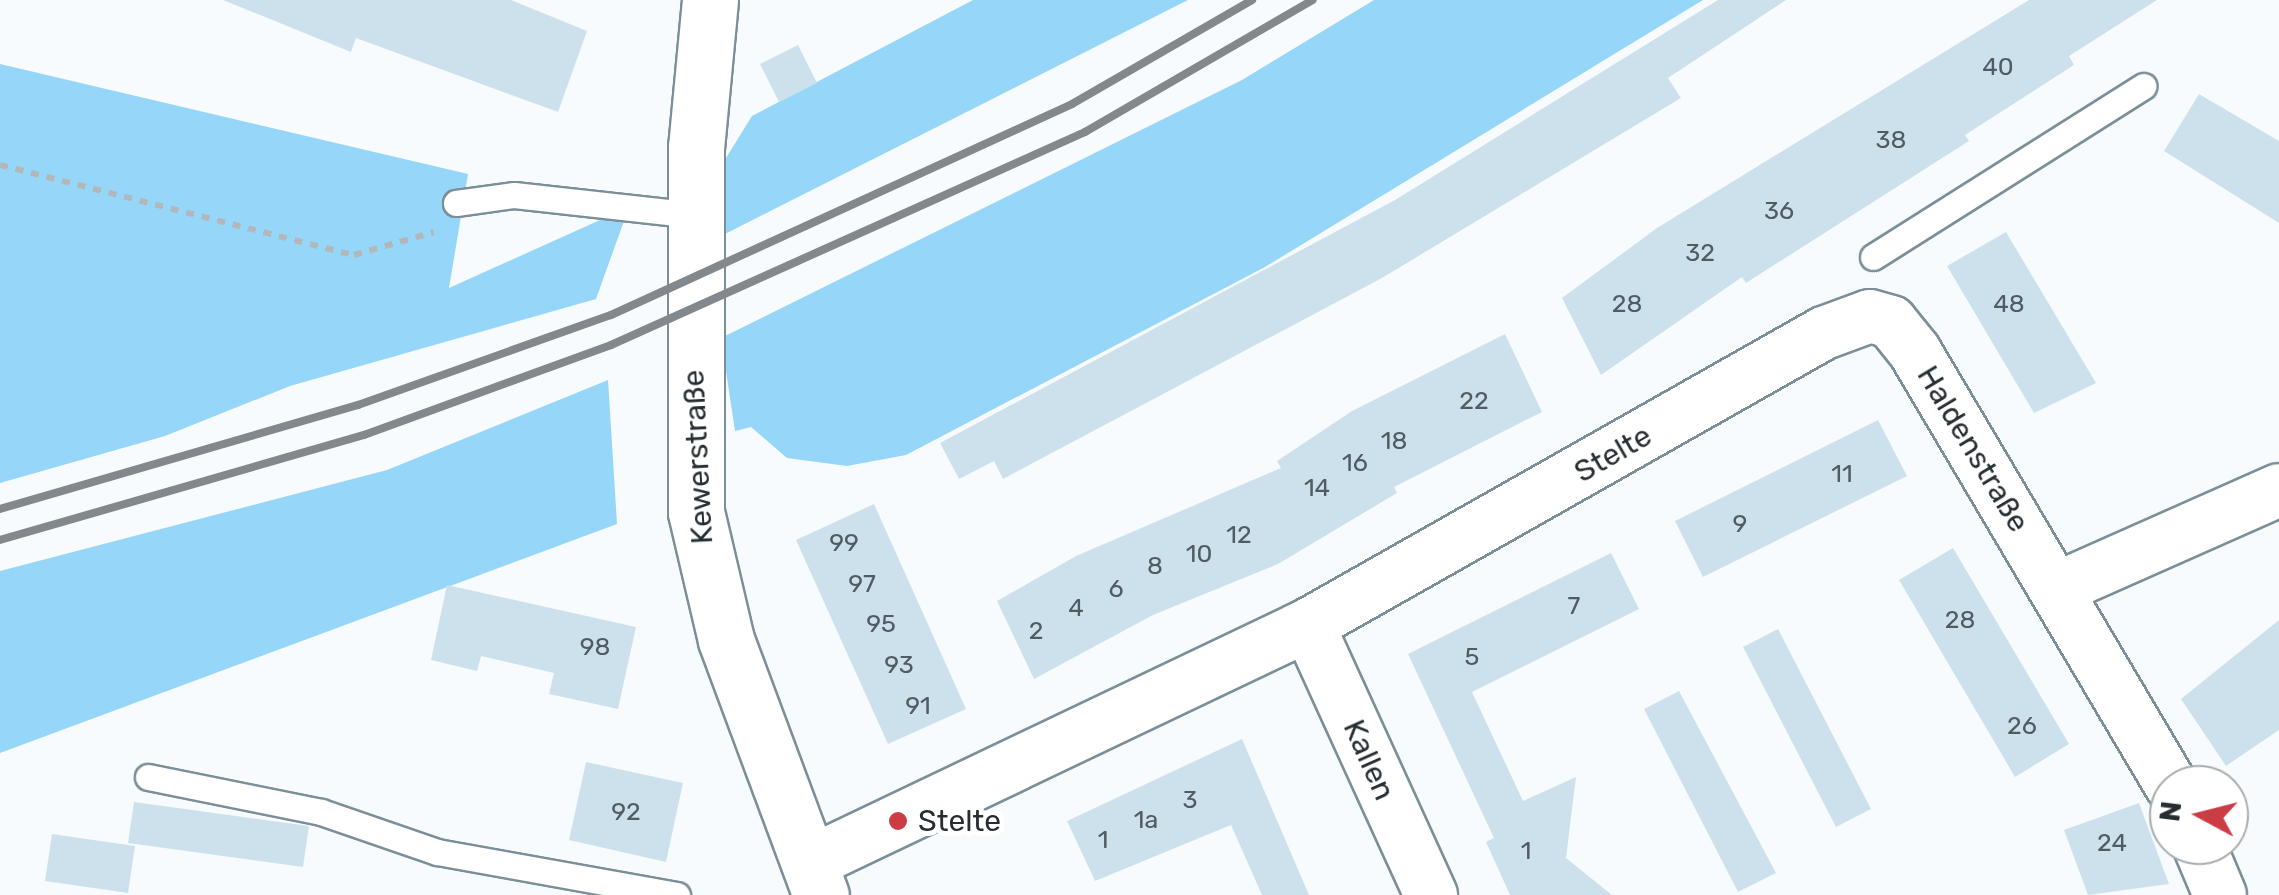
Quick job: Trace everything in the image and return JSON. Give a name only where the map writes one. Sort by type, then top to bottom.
[{"type":"street","name":"Kewerstraße","points":[[710,0],[695,215],[700,544],[815,879]]},
{"type":"street","name":"Stelte","points":[[815,879],[1308,625],[1824,332],[1880,316]]},
{"type":"street","name":"Haldenstraße","points":[[1880,316],[1916,352],[2159,765]]},
{"type":"street","points":[[2056,589],[2279,490]]},
{"type":"street","name":"Kallen","points":[[1308,625],[1431,895]]},
{"type":"street","points":[[2208,865],[2220,895]]},
{"type":"lane","points":[[1874,257],[2144,86]]},
{"type":"lane","points":[[456,203],[514,195],[695,215]]},
{"type":"lane","points":[[148,777],[320,812],[437,852],[677,895]]},
{"type":"path","points":[[0,166],[354,255],[438,230],[456,203]]},
{"type":"shaded area","points":[[973,0],[1188,0],[707,243],[705,192],[752,116]]},
{"type":"shaded area","points":[[1374,0],[1703,0],[1265,267],[906,455],[847,466],[787,458],[751,427],[735,431],[721,338],[1242,80]]},
{"type":"shaded area","points":[[0,64],[468,174],[449,288],[629,207],[596,299],[290,386],[165,436],[0,483]]},
{"type":"shaded area","points":[[608,380],[617,524],[0,753],[0,571],[387,470]]},
{"type":"building","points":[[223,0],[511,0],[587,31],[558,112],[356,38],[351,52]]},
{"type":"building","points":[[1718,0],[1786,0],[1668,78],[1681,98],[1382,278],[1003,479],[994,461],[959,479],[940,443],[1395,200]]},
{"type":"building","points":[[2029,0],[2157,0],[2069,56],[2074,65],[1965,135],[1969,141],[1746,283],[1742,277],[1601,375],[1562,298],[1657,228]]},
{"type":"building","points":[[798,45],[817,83],[779,102],[760,64]]},
{"type":"building","points":[[2199,94],[2279,141],[2279,223],[2164,151]]},
{"type":"building","points":[[2006,232],[2096,383],[2034,413],[1947,266]]},
{"type":"building","points":[[1505,334],[1542,412],[1394,487],[1397,493],[1278,564],[1153,615],[1034,679],[997,601],[1076,556],[1281,468],[1277,461],[1352,411]]},
{"type":"building","points":[[1878,420],[1907,476],[1703,577],[1675,521]]},
{"type":"building","points":[[874,504],[966,709],[888,744],[796,540]]},
{"type":"building","points":[[1953,548],[2069,744],[2015,777],[1899,580]]},
{"type":"building","points":[[1611,553],[1639,609],[1472,692],[1523,801],[1576,777],[1566,858],[1612,895],[1510,895],[1486,842],[1494,838],[1408,654]]},
{"type":"building","points":[[447,585],[636,627],[618,709],[549,694],[554,673],[481,656],[477,671],[431,660]]},
{"type":"building","points":[[2279,620],[2279,730],[2225,765],[2181,699]]},
{"type":"building","points":[[1778,629],[1871,809],[1836,827],[1743,647]]},
{"type":"building","points":[[1679,691],[1776,873],[1738,892],[1644,709]]},
{"type":"building","points":[[1242,739],[1309,895],[1262,895],[1231,825],[1095,881],[1067,821]]},
{"type":"building","points":[[586,762],[683,783],[666,862],[569,840]]},
{"type":"building","points":[[134,802],[309,826],[303,867],[128,843]]},
{"type":"building","points":[[2139,803],[2149,830],[2149,865],[2162,865],[2169,884],[2088,895],[2064,830]]},
{"type":"building","points":[[52,834],[135,846],[128,893],[45,881]]},
{"type":"railway","points":[[0,509],[358,405],[611,315],[1072,104],[1252,0]]},
{"type":"railway","points":[[0,540],[364,435],[611,345],[1085,132],[1313,0]]},
{"type":"place","name":"Stelte","points":[[898,821]]}]
